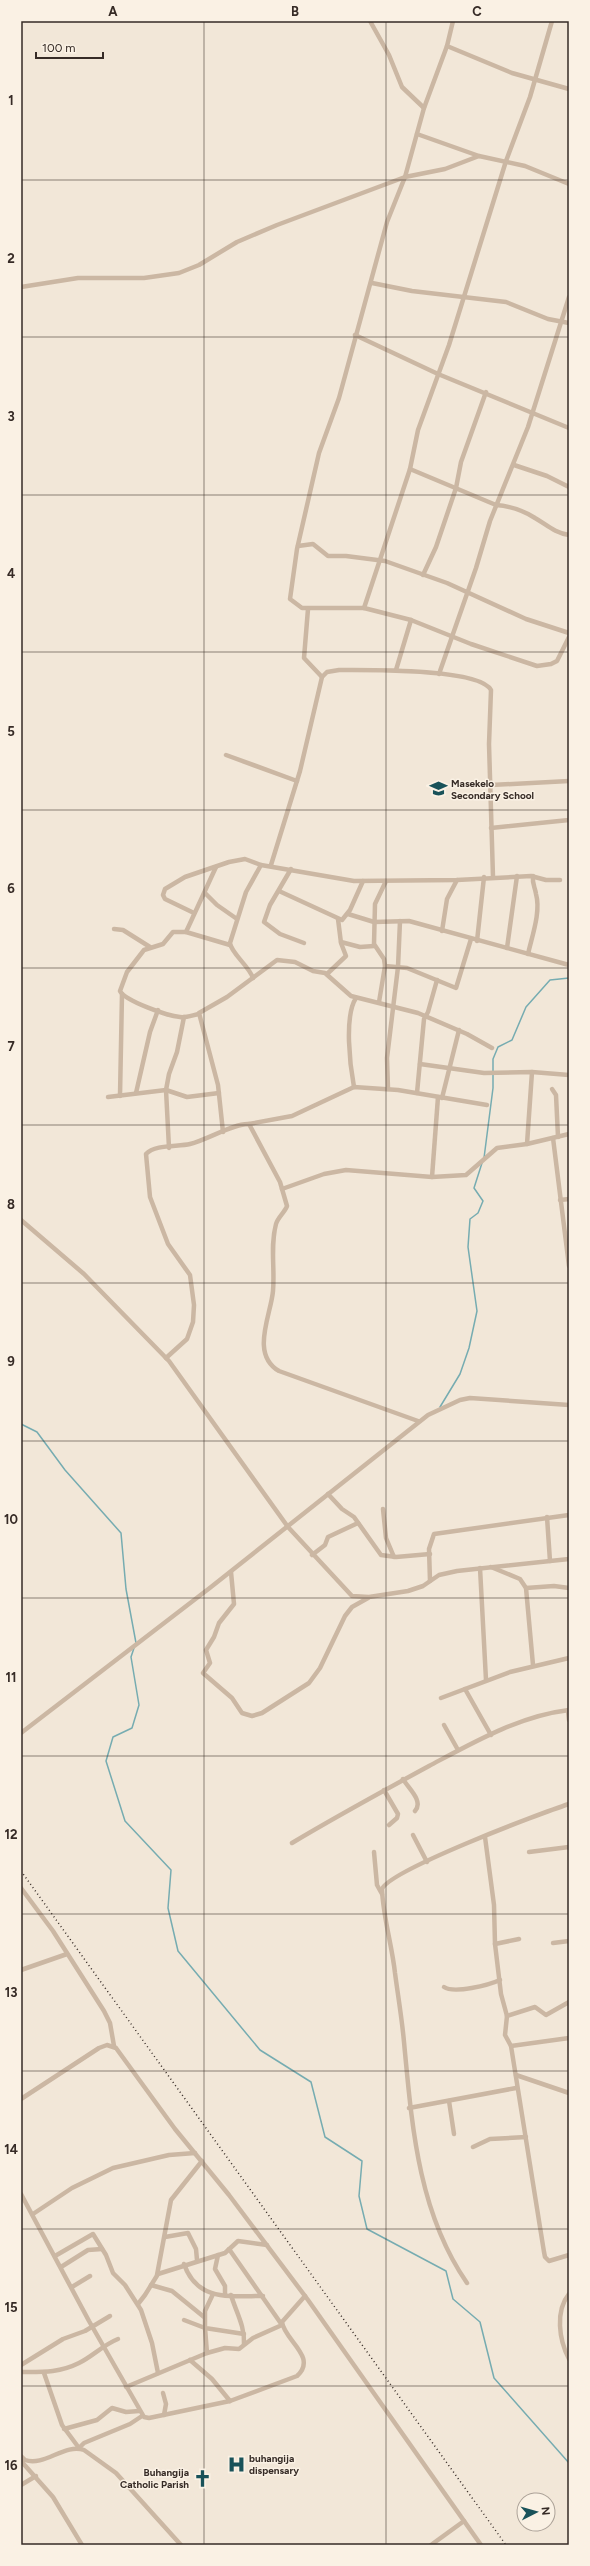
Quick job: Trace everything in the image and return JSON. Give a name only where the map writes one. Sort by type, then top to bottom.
[{"type":"street","points":[[370,21],[376,28]]},
{"type":"street","points":[[375,21],[376,28],[402,87],[424,108]]},
{"type":"street","points":[[453,21],[447,46],[424,108],[405,177],[388,222],[372,283],[355,335],[339,398],[319,454],[298,546],[290,599],[297,606],[308,609],[364,608],[411,620],[497,654],[539,666],[556,661],[569,637]]},
{"type":"street","points":[[364,608],[410,470],[418,430],[464,297],[506,161],[535,79],[552,21]]},
{"type":"street","points":[[447,46],[512,73],[569,89]]},
{"type":"street","points":[[418,134],[479,156],[524,166],[569,184]]},
{"type":"street","points":[[21,287],[72,279],[144,278],[179,272],[199,265],[231,246],[262,231],[405,177],[445,169],[479,156]]},
{"type":"street","points":[[372,283],[412,291],[506,302],[569,323]]},
{"type":"street","points":[[439,674],[451,636],[468,593],[496,505],[514,465],[532,413],[569,297]]},
{"type":"street","points":[[355,335],[438,374],[486,392],[569,428]]},
{"type":"street","points":[[423,575],[436,547],[456,488],[461,462],[486,392]]},
{"type":"street","points":[[514,465],[547,476],[569,487]]},
{"type":"street","points":[[410,470],[496,505],[507,506],[532,516],[547,527],[569,535]]},
{"type":"street","points":[[298,546],[313,544],[328,556],[346,556],[381,560],[468,593],[526,619],[569,633]]},
{"type":"street","points":[[308,609],[304,658],[322,677]]},
{"type":"street","points":[[396,670],[411,620]]},
{"type":"street","points":[[271,865],[297,781],[322,677],[332,670],[396,670],[439,674],[484,684],[491,690],[489,744],[493,877]]},
{"type":"street","points":[[226,755],[297,781]]},
{"type":"street","points":[[490,785],[569,781]]},
{"type":"street","points":[[491,828],[569,820]]},
{"type":"street","points":[[194,913],[165,899],[163,895],[164,890],[176,881],[243,859],[261,865],[271,865],[363,881],[457,880],[517,876],[533,876],[546,880],[560,880]]},
{"type":"street","points":[[230,945],[246,892],[261,865]]},
{"type":"street","points":[[186,932],[216,867]]},
{"type":"street","points":[[291,869],[270,905],[264,924],[304,943]]},
{"type":"street","points":[[507,948],[517,876]]},
{"type":"street","points":[[528,954],[536,914],[536,894],[532,886],[533,876]]},
{"type":"street","points":[[477,941],[484,878]]},
{"type":"street","points":[[442,931],[447,899],[457,880]]},
{"type":"street","points":[[279,891],[343,920],[348,914],[363,881]]},
{"type":"street","points":[[379,1002],[385,966],[384,959],[374,946],[375,902],[386,881]]},
{"type":"street","points":[[205,893],[217,905],[237,918]]},
{"type":"street","points":[[348,914],[374,922],[408,921],[569,965]]},
{"type":"street","points":[[328,974],[346,956],[341,942],[338,919]]},
{"type":"street","points":[[388,1089],[388,1058],[398,967],[400,921]]},
{"type":"street","points":[[114,929],[123,930],[150,947]]},
{"type":"street","points":[[120,1096],[122,994],[120,988],[128,972],[144,950],[163,944],[173,932],[186,932],[230,945],[247,966],[253,978]]},
{"type":"street","points":[[385,966],[407,968],[457,987],[471,939]]},
{"type":"street","points":[[341,942],[360,947],[374,946]]},
{"type":"street","points":[[122,994],[158,1010],[184,1017],[199,1014],[253,978],[272,963],[282,959],[296,962],[313,971],[328,974],[351,996],[379,1002],[425,1016],[459,1030],[492,1048]]},
{"type":"street","points":[[417,1093],[425,1016],[437,980]]},
{"type":"street","points":[[354,1087],[348,1054],[352,1010],[356,998]]},
{"type":"street","points":[[136,1093],[150,1032],[158,1010]]},
{"type":"street","points":[[199,1014],[219,1093],[223,1132]]},
{"type":"street","points":[[169,1148],[166,1090],[168,1074],[177,1052],[184,1017]]},
{"type":"street","points":[[432,1177],[440,1098],[450,1068],[459,1030]]},
{"type":"street","points":[[420,1064],[484,1072],[569,1074]]},
{"type":"street","points":[[528,1144],[532,1072]]},
{"type":"street","points":[[166,1358],[187,1338],[192,1322],[194,1305],[190,1275],[168,1244],[150,1197],[146,1154],[153,1150],[190,1144],[249,1124],[292,1116],[354,1087],[388,1089],[487,1105]]},
{"type":"street","points":[[552,1089],[556,1095],[556,1137],[560,1200],[566,1228],[569,1266]]},
{"type":"street","points":[[108,1097],[166,1090],[187,1097],[219,1093]]},
{"type":"street","points":[[249,1124],[282,1189],[287,1207],[279,1218],[275,1228],[272,1253],[273,1294],[264,1335],[268,1361],[278,1371],[418,1422]]},
{"type":"street","points":[[282,1189],[324,1174],[346,1170],[432,1177],[466,1175],[494,1149],[528,1144],[569,1134]]},
{"type":"street","points":[[560,1200],[569,1199]]},
{"type":"street","points":[[21,1220],[84,1274],[166,1358],[192,1391],[288,1527],[349,1594],[356,1598],[369,1597],[419,1588],[446,1573],[569,1559]]},
{"type":"street","points":[[21,1734],[231,1572],[418,1422],[465,1399],[569,1405]]},
{"type":"street","points":[[328,1494],[339,1507],[351,1514],[380,1554],[394,1557],[430,1554]]},
{"type":"street","points":[[383,1508],[386,1538],[394,1557]]},
{"type":"street","points":[[430,1581],[431,1538],[435,1534],[519,1523],[569,1514]]},
{"type":"street","points":[[547,1517],[550,1561]]},
{"type":"street","points":[[312,1555],[324,1545],[327,1537],[358,1523]]},
{"type":"street","points":[[490,1567],[520,1579],[526,1588],[532,1665]]},
{"type":"street","points":[[480,1568],[486,1680]]},
{"type":"street","points":[[231,1572],[234,1604],[220,1623],[206,1650],[210,1663],[203,1673],[232,1698],[239,1710],[250,1716],[262,1713],[306,1686],[320,1668],[345,1616],[355,1605],[369,1597]]},
{"type":"street","points":[[526,1588],[554,1586],[569,1588]]},
{"type":"street","points":[[441,1698],[486,1680],[532,1665],[569,1658]]},
{"type":"street","points":[[465,1689],[491,1735]]},
{"type":"street","points":[[292,1843],[403,1779],[458,1750],[536,1715],[569,1710],[569,1720]]},
{"type":"street","points":[[444,1724],[458,1750]]},
{"type":"street","points":[[403,1779],[417,1799],[418,1805],[415,1811]]},
{"type":"street","points":[[384,1790],[398,1816],[389,1825]]},
{"type":"street","points":[[467,2283],[447,2251],[435,2222],[419,2161],[410,2108],[404,2041],[382,1894],[383,1886],[388,1881],[427,1862],[485,1837],[569,1804]]},
{"type":"street","points":[[413,1835],[427,1862]]},
{"type":"street","points":[[485,1837],[494,1905],[495,1944],[507,2016],[505,2034],[511,2046],[516,2075],[516,2088],[526,2137],[545,2257],[549,2260],[569,2255]]},
{"type":"street","points":[[529,1852],[569,1848]]},
{"type":"street","points":[[374,1852],[377,1885],[382,1894]]},
{"type":"street","points":[[21,1888],[67,1954],[108,2018],[114,2046],[305,2296],[481,2545]]},
{"type":"street","points":[[495,1944],[519,1939]]},
{"type":"street","points":[[553,1943],[569,1941]]},
{"type":"street","points":[[21,1970],[67,1954]]},
{"type":"street","points":[[444,1987],[454,1990],[500,1980]]},
{"type":"street","points":[[507,2016],[535,2007],[546,2015],[569,2002]]},
{"type":"street","points":[[511,2046],[569,2038]]},
{"type":"street","points":[[21,2099],[99,2048],[107,2045],[114,2046]]},
{"type":"street","points":[[516,2075],[569,2093]]},
{"type":"street","points":[[410,2108],[516,2088]]},
{"type":"street","points":[[449,2101],[454,2134]]},
{"type":"street","points":[[473,2147],[490,2139],[526,2137]]},
{"type":"street","points":[[33,2214],[72,2188],[113,2168],[169,2155],[195,2152]]},
{"type":"street","points":[[138,2304],[157,2275],[171,2200],[202,2161]]},
{"type":"street","points":[[21,2194],[72,2287],[102,2346],[141,2413],[149,2418],[230,2401],[281,2384],[294,2378],[301,2372],[303,2367],[302,2355],[263,2296],[232,2254],[228,2251]]},
{"type":"street","points":[[55,2256],[92,2233],[102,2249],[113,2273],[138,2304],[148,2328],[158,2373]]},
{"type":"street","points":[[165,2237],[188,2233],[196,2249],[197,2260]]},
{"type":"street","points":[[157,2275],[184,2264],[228,2251],[234,2242],[239,2240],[267,2245]]},
{"type":"street","points":[[61,2267],[88,2250],[102,2249]]},
{"type":"street","points":[[218,2255],[215,2269],[225,2286],[225,2296]]},
{"type":"street","points":[[184,2264],[192,2280],[201,2289],[213,2294],[225,2296],[263,2296]]},
{"type":"street","points":[[72,2287],[90,2276]]},
{"type":"street","points":[[151,2285],[172,2291],[204,2317]]},
{"type":"street","points":[[207,2353],[204,2317],[213,2294]]},
{"type":"street","points":[[569,2294],[562,2306],[560,2322],[563,2345],[569,2359]]},
{"type":"street","points":[[231,2295],[235,2311],[242,2322],[244,2344]]},
{"type":"street","points":[[126,2387],[207,2353],[225,2348],[237,2349],[253,2338],[282,2325],[286,2314],[305,2296]]},
{"type":"street","points":[[21,2365],[64,2338],[86,2331],[91,2326],[110,2316]]},
{"type":"street","points":[[184,2320],[205,2328],[244,2334]]},
{"type":"street","points":[[21,2372],[44,2373],[78,2364],[102,2346],[118,2339]]},
{"type":"street","points":[[190,2360],[212,2379],[230,2401]]},
{"type":"street","points":[[44,2373],[64,2429],[79,2448],[96,2457],[116,2473],[181,2545]]},
{"type":"street","points":[[163,2393],[166,2404],[164,2415]]},
{"type":"street","points":[[64,2429],[97,2420],[112,2408],[126,2412],[141,2413]]},
{"type":"street","points":[[21,2456],[25,2460],[33,2462],[79,2448],[84,2443],[130,2424],[141,2413]]},
{"type":"street","points":[[22,2463],[36,2476],[53,2497],[82,2545]]},
{"type":"street","points":[[21,2484],[36,2476]]},
{"type":"street","points":[[431,2545],[464,2521]]},
{"type":"waterway","points":[[484,1158],[493,1088],[493,1059],[498,1047],[512,1040],[526,1007],[550,980],[569,978]]},
{"type":"waterway","points":[[440,1407],[460,1374],[469,1348],[477,1311],[468,1247],[470,1219],[478,1213],[483,1201],[474,1188],[482,1163]]},
{"type":"waterway","points":[[21,1424],[37,1432],[65,1470],[121,1533],[126,1589],[136,1643]]},
{"type":"waterway","points":[[134,1648],[131,1657],[139,1705],[132,1728],[113,1737],[106,1761],[125,1821],[171,1870],[168,1908],[178,1951],[260,2050],[311,2082],[325,2137],[362,2161],[359,2196],[367,2229],[446,2271],[453,2299],[480,2322],[494,2378],[569,2463]]},
{"type":"railway","points":[[21,1871],[506,2545]]},
{"type":"place","name":"Masekelo Secondary School","points":[[438,789]]},
{"type":"place","name":"buhangija dispensary","points":[[236,2464]]},
{"type":"place","name":"Buhangija Catholic Parish","points":[[202,2478]]}]
